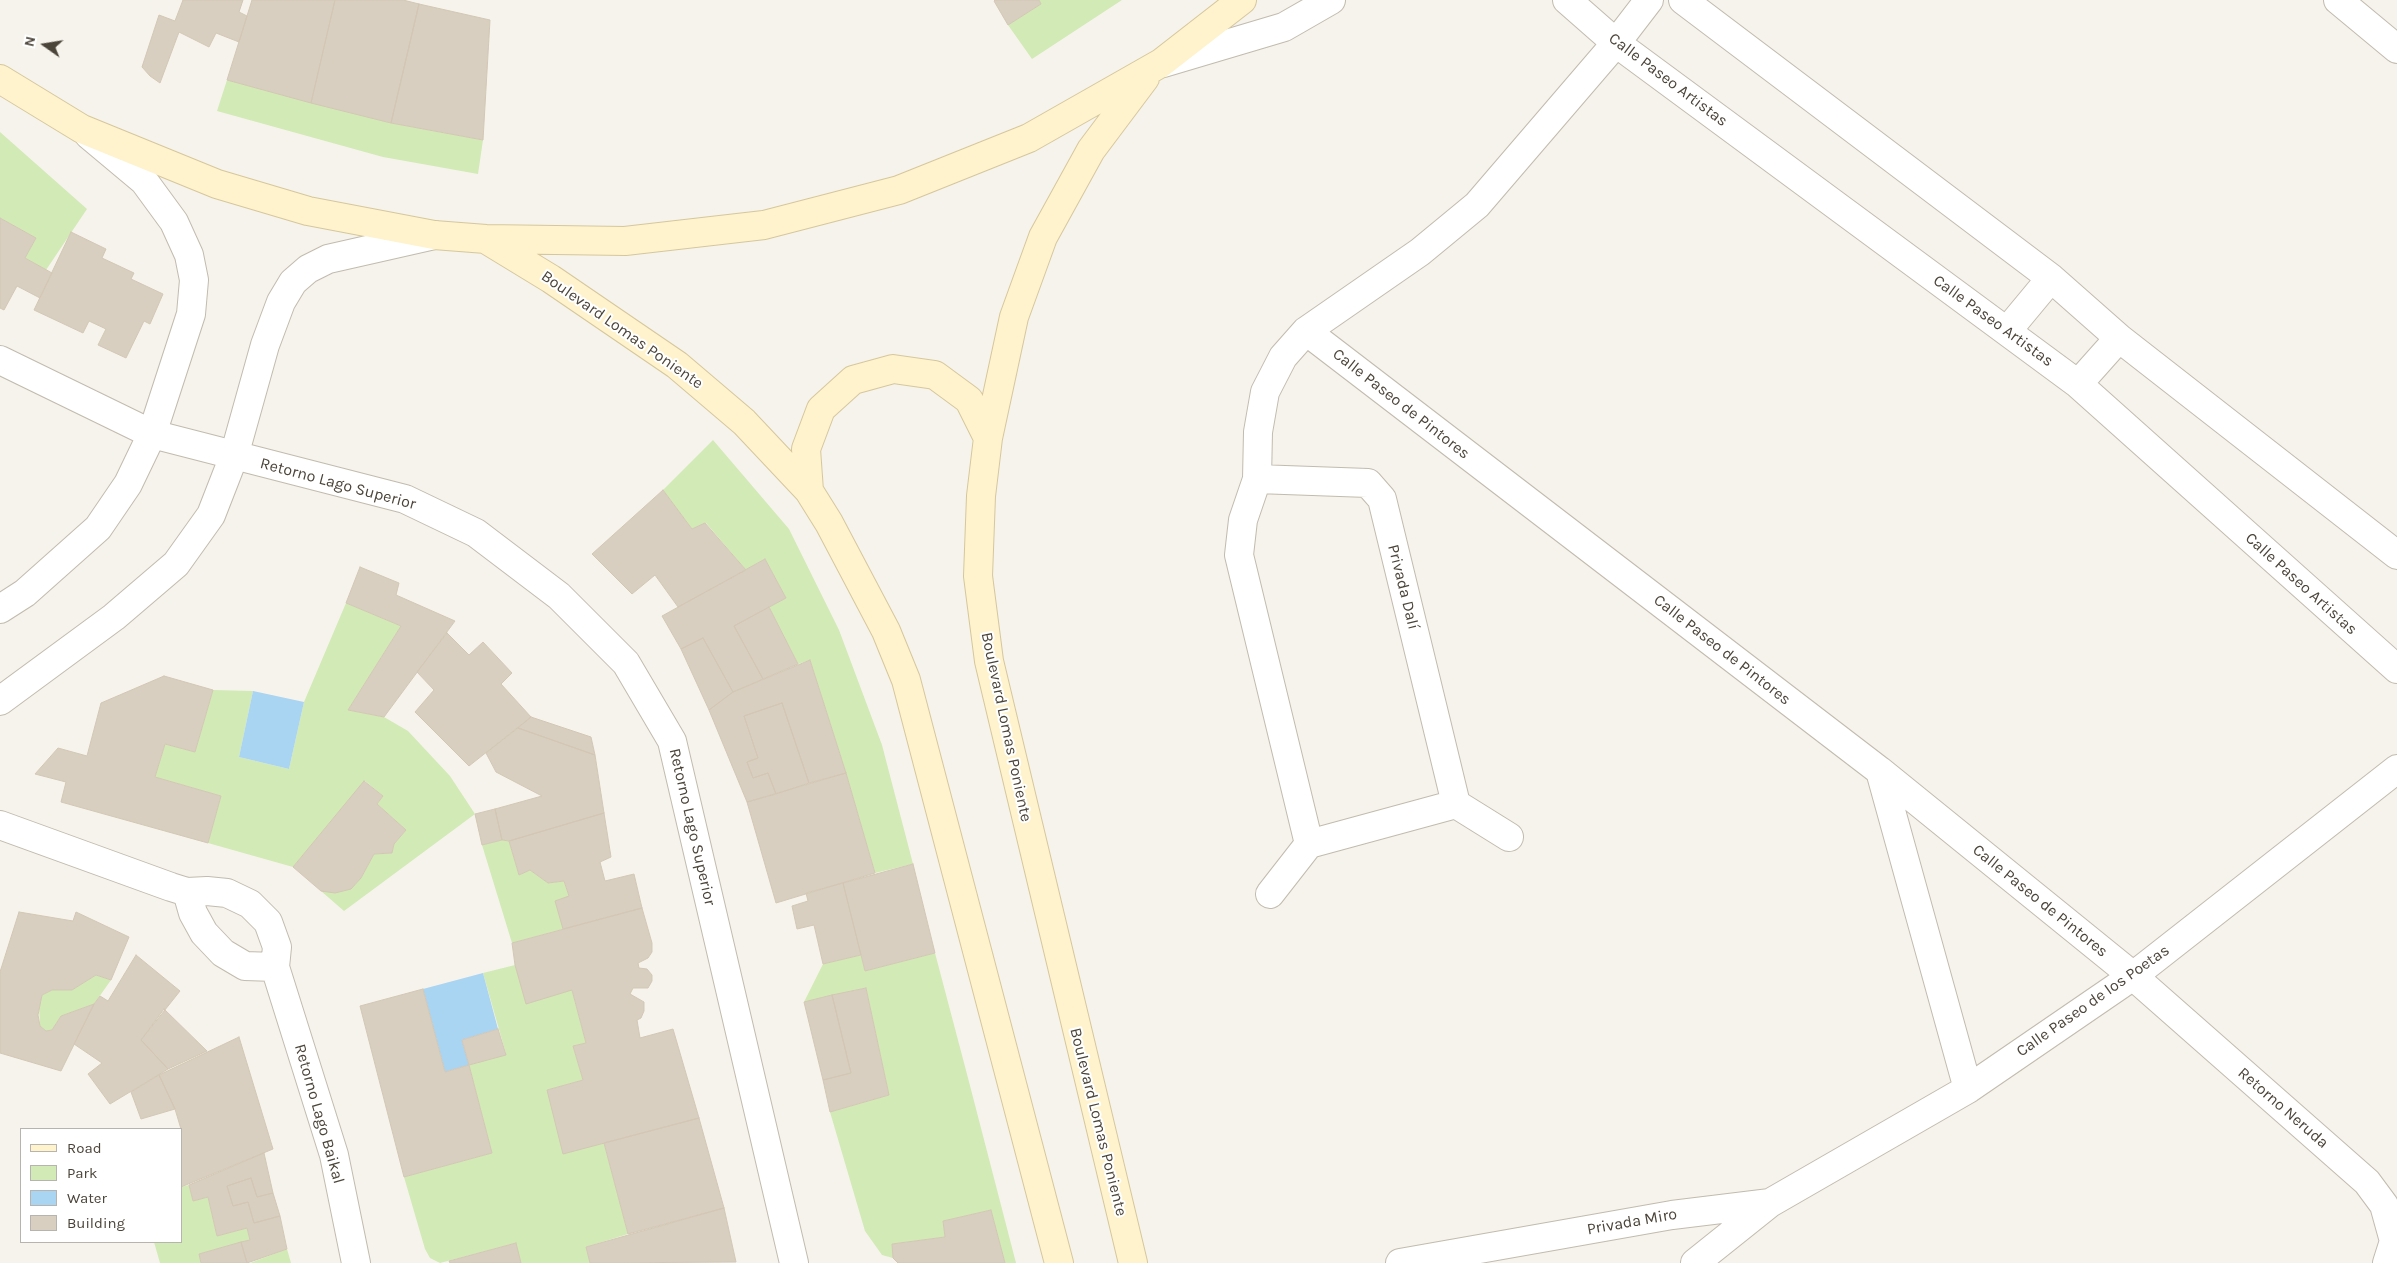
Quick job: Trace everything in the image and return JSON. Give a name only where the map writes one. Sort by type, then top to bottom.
[{"type":"street","points":[[82,129],[217,184],[308,211],[434,235],[486,240],[625,241],[764,225],[899,190],[1028,138],[1156,66],[1242,0]]},
{"type":"street","points":[[1156,66],[1284,27],[1331,0]]},
{"type":"street","name":"Calle Paseo Artistas","points":[[1567,0],[1616,43],[2078,384],[2397,670]]},
{"type":"street","points":[[1309,844],[1239,555],[1243,520],[1256,479],[1258,432],[1265,392],[1283,358],[1306,331],[1420,252],[1477,205],[1616,43],[1650,0]]},
{"type":"street","points":[[1683,0],[2051,278],[2119,338],[2397,556]]},
{"type":"street","points":[[2338,0],[2397,49]]},
{"type":"street","name":"Boulevard Lomas Poniente","points":[[1133,1263],[989,661],[978,576],[981,496],[988,438],[1014,317],[1043,237],[1091,150],[1156,66]]},
{"type":"street","points":[[0,79],[82,129],[144,181],[174,222],[190,263],[194,280],[191,314],[152,434],[128,484],[98,528],[25,593],[0,609]]},
{"type":"street","points":[[0,701],[114,617],[176,564],[211,515],[234,456],[265,345],[281,302],[293,282],[308,269],[328,258],[434,235]]},
{"type":"street","name":"Boulevard Lomas Poniente","points":[[486,240],[551,278],[677,365],[744,422],[809,491],[829,523],[886,632],[906,680],[1059,1263]]},
{"type":"street","points":[[2006,331],[2051,278]]},
{"type":"street","name":"Calle Paseo de Pintores","points":[[1306,331],[1880,772],[2133,976]]},
{"type":"street","points":[[2078,384],[2119,338]]},
{"type":"street","name":"Retorno Lago Superior","points":[[0,360],[152,434],[405,498],[476,532],[558,596],[626,663],[672,742],[794,1263]]},
{"type":"street","points":[[809,491],[806,449],[821,409],[853,380],[892,368],[934,376],[969,400],[988,438]]},
{"type":"street","name":"Privada Dalí","points":[[1256,479],[1368,482],[1382,499],[1456,804]]},
{"type":"street","name":"Calle Paseo de los Poetas","points":[[1770,1203],[1968,1089],[2133,976],[2397,769]]},
{"type":"street","points":[[1880,772],[1968,1089]]},
{"type":"street","points":[[1270,894],[1309,844],[1456,804],[1509,837]]},
{"type":"street","points":[[0,825],[187,892],[193,913],[204,933],[222,953],[245,966],[275,967]]},
{"type":"street","name":"Retorno Lago Baikal","points":[[187,892],[227,893],[250,904],[268,922],[277,947],[275,967],[334,1156],[356,1263]]},
{"type":"street","name":"Retorno Neruda","points":[[2133,976],[2367,1182],[2384,1205],[2394,1241],[2387,1263]]},
{"type":"street","points":[[1695,1263],[1770,1203]]},
{"type":"street","name":"Privada Miro","points":[[1401,1263],[1672,1215],[1770,1203]]},
{"type":"green space","points":[[1039,0],[1122,0],[1032,59],[1008,25],[1041,4]]},
{"type":"green space","points":[[227,80],[391,123],[483,140],[478,174],[383,157],[217,111]]},
{"type":"green space","points":[[0,132],[87,209],[46,270],[25,258],[36,238],[0,218]]},
{"type":"green space","points":[[713,440],[789,529],[839,630],[882,745],[913,864],[875,873],[810,660],[798,664],[769,607],[786,598],[765,559],[746,570],[706,523],[692,529],[663,490]]},
{"type":"green space","points":[[346,603],[401,626],[348,710],[384,717],[408,731],[450,776],[475,814],[344,911],[321,891],[351,889],[361,878],[374,854],[392,853],[394,844],[406,830],[377,804],[383,796],[365,781],[293,867],[208,843],[221,796],[155,777],[165,744],[195,752],[213,690],[253,691],[239,757],[289,769],[304,702]]},
{"type":"green space","points":[[502,840],[509,841],[519,875],[530,870],[548,883],[564,881],[569,896],[563,929],[512,943],[482,845]]},
{"type":"green space","points":[[935,953],[1016,1263],[1005,1263],[991,1210],[943,1221],[945,1237],[892,1244],[893,1258],[882,1255],[865,1231],[830,1112],[889,1095],[866,988],[804,1002],[823,964],[861,955],[865,971]]},
{"type":"green space","points":[[515,965],[572,990],[586,1043],[573,1046],[583,1080],[547,1090],[604,1143],[628,1234],[586,1247],[590,1263],[521,1263],[516,1243],[440,1263],[430,1258],[425,1249],[404,1177],[492,1153],[469,1065],[506,1054],[483,973]]},
{"type":"green space","points":[[96,975],[111,980],[94,1004],[61,1016],[52,1030],[46,1031],[40,1026],[39,1007],[42,995],[52,990],[72,990]]},
{"type":"green space","points":[[189,1185],[193,1201],[208,1197],[217,1236],[247,1228],[250,1240],[199,1254],[201,1263],[160,1263],[154,1243],[182,1243],[182,1187]]},
{"type":"green space","points":[[287,1249],[291,1263],[250,1263]]},
{"type":"water","points":[[253,691],[304,702],[289,769],[239,757]]},
{"type":"water","points":[[483,973],[498,1029],[462,1040],[469,1065],[445,1072],[423,989]]},
{"type":"building","points":[[183,0],[243,0],[239,12],[247,16],[239,42],[216,33],[209,47],[179,32],[160,83],[142,67],[159,15],[175,21]]},
{"type":"building","points":[[252,0],[335,0],[311,103],[227,80]]},
{"type":"building","points":[[335,0],[403,0],[419,4],[391,123],[311,103]]},
{"type":"building","points":[[995,0],[1039,0],[1041,4],[1008,25]]},
{"type":"building","points":[[419,4],[490,20],[483,140],[391,123]]},
{"type":"building","points":[[0,218],[36,238],[25,258],[52,273],[40,298],[17,286],[4,310],[0,308]]},
{"type":"building","points":[[71,232],[106,249],[102,258],[134,273],[131,279],[163,294],[150,324],[144,321],[126,358],[98,345],[106,329],[89,321],[83,333],[34,310]]},
{"type":"building","points":[[663,490],[692,529],[705,523],[746,570],[678,607],[655,575],[632,594],[592,554]]},
{"type":"building","points":[[765,559],[786,598],[734,626],[763,679],[733,692],[703,638],[681,649],[662,616]]},
{"type":"building","points":[[360,567],[399,583],[396,595],[455,621],[384,717],[348,710],[401,626],[346,603]]},
{"type":"building","points":[[769,607],[798,664],[763,679],[734,626]]},
{"type":"building","points":[[447,633],[469,655],[483,642],[512,673],[501,684],[531,717],[469,766],[415,712],[434,690],[417,672]]},
{"type":"building","points":[[703,638],[733,692],[709,710],[681,649]]},
{"type":"building","points":[[810,660],[846,773],[809,783],[782,703],[744,716],[758,758],[747,762],[753,778],[768,773],[776,794],[747,802],[709,710],[733,692]]},
{"type":"building","points":[[164,676],[213,690],[195,752],[165,744],[155,777],[221,796],[208,843],[61,802],[66,782],[35,774],[58,748],[87,756],[101,703]]},
{"type":"building","points":[[782,703],[809,783],[776,794],[768,773],[753,778],[747,762],[758,758],[744,716]]},
{"type":"building","points":[[531,717],[591,737],[595,755],[518,728]]},
{"type":"building","points":[[518,728],[595,755],[604,813],[509,841],[502,840],[495,809],[542,796],[496,772],[486,753]]},
{"type":"building","points":[[846,773],[875,873],[776,903],[747,802]]},
{"type":"building","points":[[364,781],[383,796],[377,804],[406,830],[394,844],[392,853],[374,854],[361,878],[351,889],[335,893],[321,891],[293,867]]},
{"type":"building","points":[[495,809],[502,840],[482,845],[475,814]]},
{"type":"building","points":[[604,813],[611,857],[600,862],[605,881],[634,874],[642,908],[563,929],[555,901],[569,896],[564,881],[548,883],[530,870],[519,875],[509,841]]},
{"type":"building","points":[[913,864],[935,953],[865,971],[843,883]]},
{"type":"building","points":[[843,883],[861,955],[823,964],[814,925],[797,929],[792,906],[808,901],[806,893]]},
{"type":"building","points":[[642,908],[652,943],[652,952],[648,958],[638,963],[639,968],[647,969],[652,975],[652,981],[648,988],[633,988],[630,994],[644,1002],[644,1011],[641,1018],[637,1020],[640,1038],[673,1029],[699,1118],[563,1154],[547,1090],[583,1080],[573,1046],[586,1043],[572,990],[526,1004],[515,965],[512,943]]},
{"type":"building","points":[[19,912],[73,921],[76,912],[129,937],[111,980],[96,975],[72,990],[52,990],[42,995],[38,1015],[40,1026],[46,1031],[52,1030],[61,1016],[94,1004],[61,1071],[0,1053],[0,972]]},
{"type":"building","points":[[136,955],[180,991],[141,1040],[168,1069],[110,1104],[88,1074],[102,1063],[74,1044],[94,1004],[100,996],[108,1001]]},
{"type":"building","points":[[866,988],[889,1095],[830,1112],[823,1080],[851,1073],[832,995]]},
{"type":"building","points":[[423,989],[445,1072],[469,1065],[492,1153],[404,1177],[360,1006]]},
{"type":"building","points":[[832,995],[851,1073],[823,1080],[804,1002]]},
{"type":"building","points":[[164,1009],[207,1051],[168,1069],[141,1040]]},
{"type":"building","points":[[498,1029],[506,1055],[469,1065],[462,1040]]},
{"type":"building","points":[[239,1037],[273,1149],[182,1187],[182,1128],[159,1075]]},
{"type":"building","points":[[159,1075],[175,1109],[141,1119],[131,1092]]},
{"type":"building","points":[[699,1118],[724,1208],[628,1234],[604,1143]]},
{"type":"building","points":[[264,1153],[273,1193],[257,1197],[251,1178],[227,1186],[233,1206],[248,1202],[254,1223],[280,1216],[287,1249],[247,1263],[241,1242],[250,1240],[247,1228],[217,1236],[208,1197],[193,1201],[189,1185]]},
{"type":"building","points":[[251,1178],[257,1197],[273,1193],[280,1216],[254,1223],[248,1202],[233,1206],[227,1186]]},
{"type":"building","points":[[724,1208],[736,1262],[590,1263],[586,1247]]},
{"type":"building","points":[[991,1210],[1005,1263],[898,1263],[893,1258],[892,1244],[945,1237],[943,1221]]},
{"type":"building","points":[[241,1242],[247,1263],[201,1263],[199,1254]]},
{"type":"building","points":[[516,1243],[521,1263],[450,1263],[449,1261]]}]
